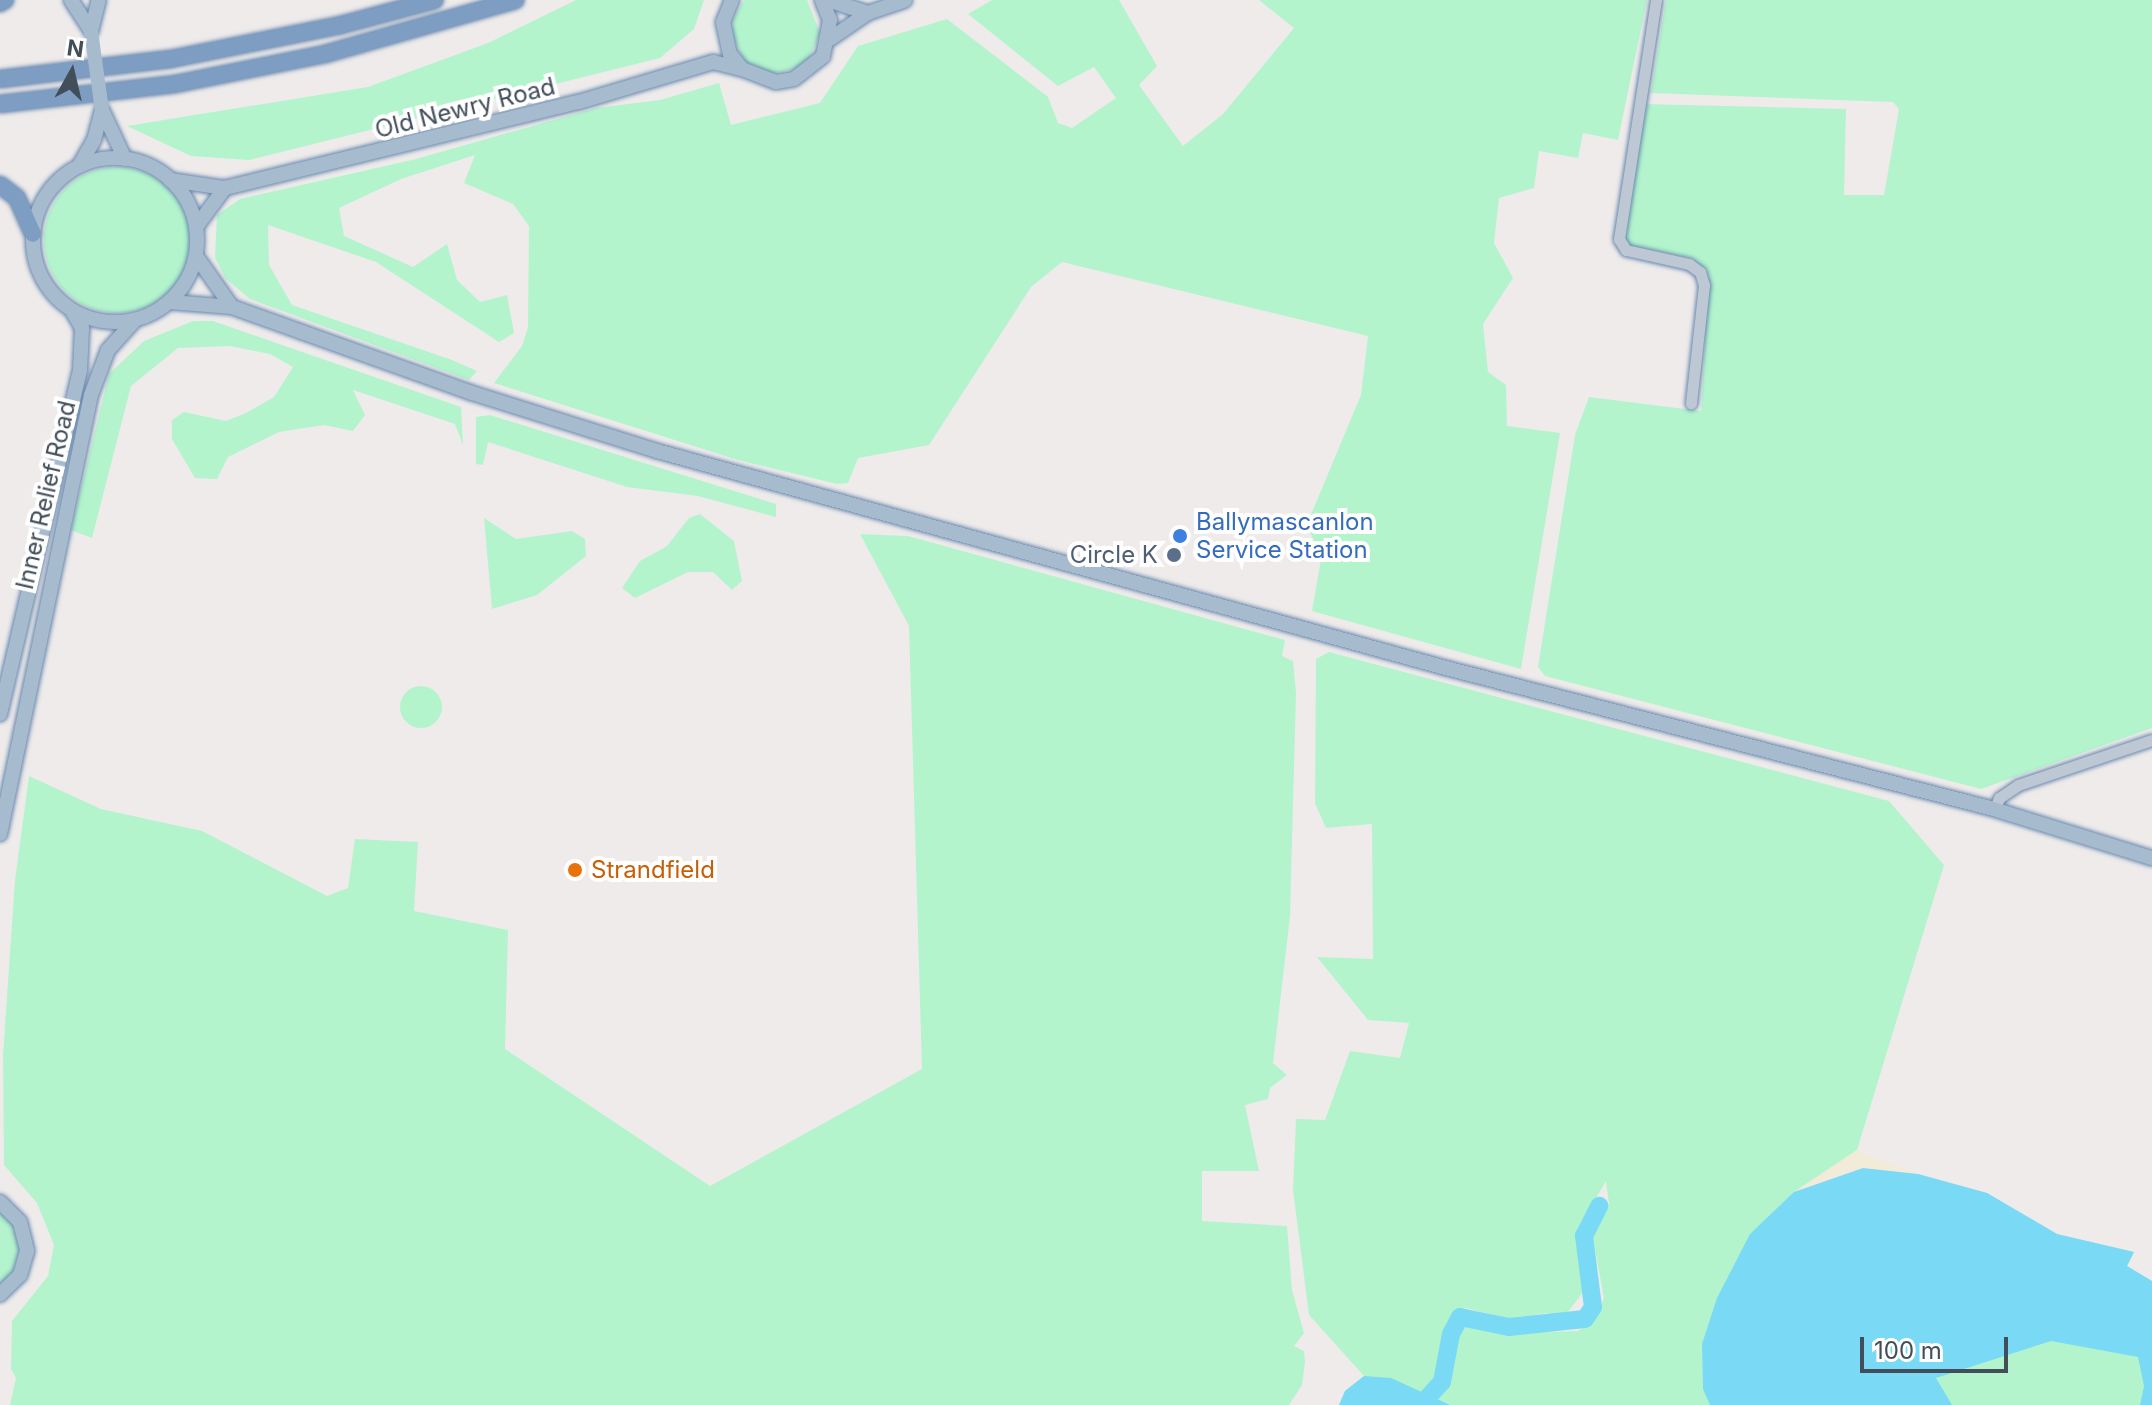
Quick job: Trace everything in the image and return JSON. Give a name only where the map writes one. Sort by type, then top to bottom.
[{"type":"highway","points":[[0,79],[171,59],[341,25],[435,0]]},
{"type":"highway","points":[[0,104],[175,84],[310,57],[516,0]]},
{"type":"highway","points":[[0,185],[17,198],[33,234]]},
{"type":"main road","points":[[71,0],[91,31]]},
{"type":"main road","points":[[99,0],[91,31],[102,110],[125,159]]},
{"type":"main road","points":[[713,62],[724,39],[732,0]]},
{"type":"main road","points":[[868,13],[825,0],[830,39],[868,13],[905,0]]},
{"type":"main road","points":[[724,39],[742,69]]},
{"type":"main road","name":"Old Newry Road","points":[[170,180],[225,188],[533,114],[713,62],[742,69],[758,79],[794,79],[811,70],[830,39]]},
{"type":"main road","points":[[79,166],[125,159],[160,170],[188,200],[196,227],[196,256],[185,284],[170,302],[135,320],[108,322],[71,309],[48,288],[36,263],[33,234],[48,192],[79,166],[94,140],[102,110]]},
{"type":"main road","points":[[196,227],[225,188]]},
{"type":"main road","points":[[196,256],[232,307]]},
{"type":"main road","points":[[170,302],[232,307],[472,393],[657,451],[1442,667],[1995,809],[2152,858]]},
{"type":"main road","name":"Inner Relief Road","points":[[0,714],[80,371],[82,328],[71,309]]},
{"type":"main road","name":"Inner Relief Road","points":[[0,834],[91,395],[108,350],[135,320]]},
{"type":"main road","points":[[0,1202],[20,1222],[27,1251],[20,1275],[0,1294]]},
{"type":"street","points":[[1656,0],[1619,239],[1626,250],[1689,264],[1700,272],[1704,285],[1691,403]]},
{"type":"street","points":[[1995,809],[1999,798],[2018,785],[2152,740]]},
{"type":"green space","points":[[576,0],[704,0],[694,29],[660,58],[249,160],[191,156],[127,126],[368,87],[488,43]]},
{"type":"green space","points":[[744,0],[807,0],[820,33],[809,59],[798,68],[770,74],[744,61],[732,35],[733,20]]},
{"type":"green space","points":[[992,0],[1119,0],[1157,66],[1139,85],[1183,146],[1223,114],[1294,28],[1259,0],[1647,0],[1618,140],[1583,133],[1578,158],[1539,151],[1534,188],[1499,198],[1494,243],[1513,278],[1483,324],[1488,372],[1506,385],[1507,426],[1560,433],[1521,669],[1312,611],[1321,559],[1307,524],[1361,395],[1368,336],[1062,262],[1031,287],[929,445],[858,458],[848,483],[837,484],[738,460],[494,383],[522,346],[528,327],[529,226],[513,204],[464,183],[475,155],[401,179],[339,208],[344,236],[413,267],[447,244],[457,280],[480,302],[507,295],[514,333],[499,342],[376,262],[268,225],[269,265],[292,305],[477,371],[469,380],[250,299],[226,279],[215,258],[217,215],[240,199],[416,159],[596,108],[660,100],[719,83],[731,125],[820,103],[858,46],[947,19],[1048,97],[1058,123],[1072,128],[1116,98],[1094,67],[1058,86],[968,14]]},
{"type":"green space","points":[[1666,0],[2152,0],[2152,728],[1981,789],[1545,676],[1538,667],[1575,435],[1589,397],[1701,411],[1709,275],[1691,258],[1629,245],[1624,239],[1643,104],[1846,109],[1844,195],[1884,195],[1899,109],[1893,102],[1651,93]]},
{"type":"green space","points":[[117,167],[145,172],[169,188],[185,212],[190,240],[185,268],[169,292],[145,308],[117,313],[89,308],[65,292],[49,268],[44,240],[49,212],[65,188],[89,172]]},
{"type":"green space","points":[[193,321],[213,321],[461,407],[463,445],[455,424],[353,390],[365,415],[353,431],[324,425],[279,432],[228,457],[217,479],[195,478],[172,439],[172,420],[184,412],[226,421],[246,413],[274,397],[293,367],[270,354],[230,346],[178,348],[131,386],[92,538],[71,530],[109,374],[144,341]]},
{"type":"green space","points":[[490,415],[776,504],[776,517],[698,496],[627,487],[488,442],[483,465],[476,464],[476,417]]},
{"type":"green space","points":[[700,514],[734,541],[742,581],[732,590],[713,572],[688,572],[635,598],[622,588],[640,561],[667,546],[689,518]]},
{"type":"green space","points":[[484,518],[516,539],[572,531],[585,539],[586,556],[537,595],[492,609]]},
{"type":"green space","points":[[860,534],[908,536],[1285,640],[1282,656],[1293,661],[1296,693],[1290,916],[1273,1063],[1287,1075],[1270,1088],[1268,1099],[1245,1105],[1259,1171],[1202,1171],[1202,1221],[1287,1226],[1292,1290],[1304,1333],[1294,1346],[1304,1351],[1305,1362],[1302,1385],[1289,1405],[10,1405],[16,1378],[11,1369],[12,1321],[48,1276],[54,1245],[37,1203],[4,1165],[3,1055],[15,880],[29,776],[101,809],[202,831],[327,896],[348,888],[355,839],[418,842],[414,911],[508,930],[505,1049],[710,1186],[922,1069],[909,626]]},
{"type":"green space","points":[[1329,652],[1889,801],[1944,865],[1857,1150],[1798,1190],[1918,1174],[1987,1193],[2057,1234],[2134,1252],[2127,1266],[2152,1281],[1792,1405],[1430,1405],[1449,1380],[1455,1335],[1464,1322],[1513,1333],[1578,1331],[1594,1321],[1604,1298],[1592,1234],[1609,1204],[1606,1181],[1580,1226],[1586,1288],[1565,1316],[1546,1313],[1511,1319],[1465,1308],[1450,1324],[1437,1374],[1412,1405],[1339,1405],[1345,1391],[1364,1376],[1309,1315],[1293,1190],[1296,1119],[1325,1120],[1350,1051],[1400,1058],[1409,1023],[1368,1020],[1317,957],[1373,959],[1372,824],[1326,828],[1315,803],[1316,659]]},
{"type":"green space","points":[[421,686],[436,692],[442,707],[436,722],[421,728],[406,722],[400,707],[406,692]]},
{"type":"green space","points":[[0,1212],[11,1222],[20,1248],[12,1275],[0,1286]]},
{"type":"green space","points":[[2029,1308],[2152,1357],[2143,1405],[1829,1405]]},
{"type":"sand","points":[[1857,1150],[1918,1174],[1863,1168],[1794,1192]]},
{"type":"water","points":[[1863,1168],[1918,1174],[1987,1193],[2057,1234],[2134,1252],[2127,1266],[2152,1281],[2152,1405],[2140,1405],[2144,1386],[2138,1357],[2051,1341],[1936,1378],[1952,1405],[1710,1405],[1703,1389],[1702,1344],[1717,1298],[1750,1234],[1794,1192]]},
{"type":"water","points":[[1364,1376],[1391,1378],[1450,1405],[1339,1405],[1345,1391]]},
{"type":"waterway","points":[[1421,1405],[1442,1382],[1451,1334],[1460,1317],[1509,1327],[1585,1319],[1593,1307],[1584,1236],[1599,1206]]},
{"type":"place","name":"Ballymascanlon Service Station","points":[[1180,536]]},
{"type":"place","name":"Circle K","points":[[1174,555]]},
{"type":"place","name":"Strandfield","points":[[575,870]]}]
